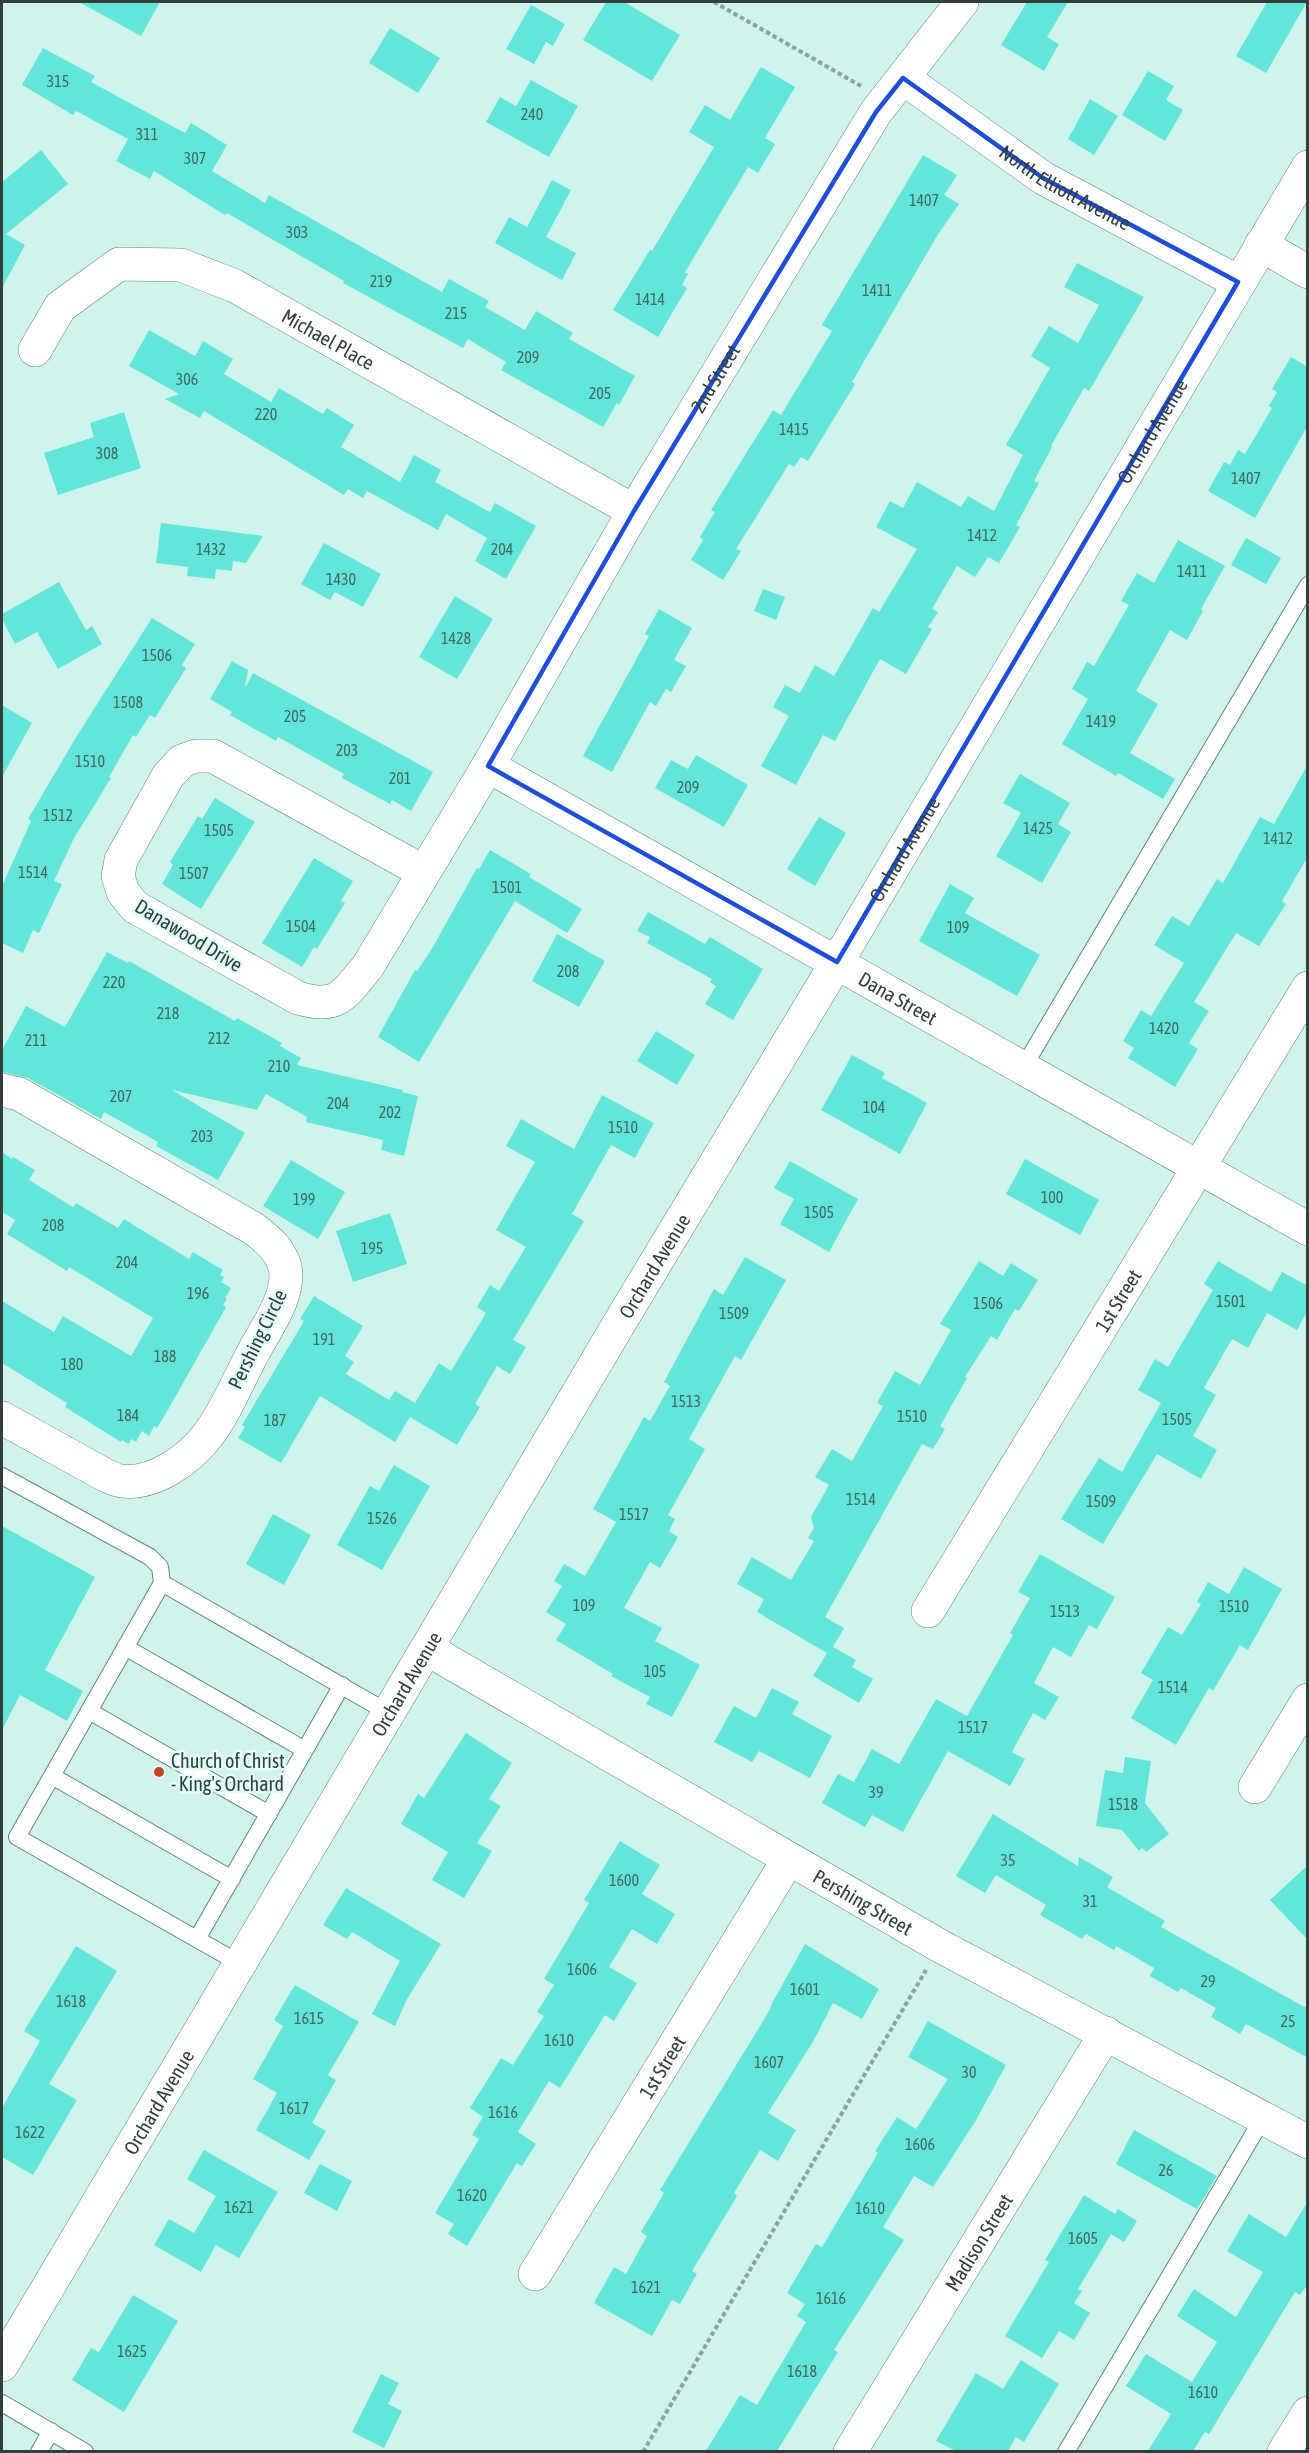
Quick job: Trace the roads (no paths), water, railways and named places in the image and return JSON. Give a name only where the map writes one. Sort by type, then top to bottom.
[{"type":"street","name":"2nd Street","points":[[488,766],[634,511],[894,89],[962,2]]},
{"type":"street","name":"North Elliott Avenue","points":[[894,89],[1043,178],[1238,282]]},
{"type":"street","name":"Orchard Avenue","points":[[4,2357],[837,962],[1308,167]]},
{"type":"street","points":[[1261,245],[1308,272]]},
{"type":"street","name":"Michael Place","points":[[35,350],[60,307],[119,264],[181,265],[235,286],[634,511]]},
{"type":"street","name":"Danawood Drive","points":[[424,872],[213,756],[196,756],[182,761],[168,776],[121,860],[118,876],[123,892],[135,907],[298,998],[318,1004],[333,1001],[346,993],[368,966],[488,766]]},
{"type":"street","name":"Dana Street","points":[[488,766],[1308,1229]]},
{"type":"street","name":"1st Street","points":[[928,1611],[1308,988]]},
{"type":"street","name":"Pershing Circle","points":[[2,1090],[19,1094],[254,1229],[274,1245],[285,1267],[285,1288],[274,1314],[208,1436],[186,1457],[155,1476],[122,1481],[105,1475],[2,1418]]},
{"type":"street","name":"Pershing Street","points":[[427,1649],[940,1946],[1308,2142]]},
{"type":"street","points":[[1255,1787],[1308,1700]]},
{"type":"street","name":"1st Street","points":[[535,2274],[788,1860]]},
{"type":"street","name":"Madison Street","points":[[850,2451],[1106,2033]]},
{"type":"street","points":[[1284,2451],[1308,2413]]},
{"type":"lane","points":[[1023,1068],[1308,585]]},
{"type":"lane","points":[[2,1476],[150,1557],[160,1567],[162,1583],[17,1836],[239,1963]]},
{"type":"lane","points":[[162,1583],[389,1713]]},
{"type":"lane","points":[[125,1647],[305,1750]]},
{"type":"lane","points":[[197,1939],[342,1685]]},
{"type":"lane","points":[[89,1711],[268,1814]]},
{"type":"lane","points":[[52,1776],[232,1879]]},
{"type":"lane","points":[[1066,2451],[1263,2118]]},
{"type":"lane","points":[[2,2403],[85,2451]]},
{"type":"lane","points":[[39,2451],[51,2432]]},
{"type":"place","name":"Church of Christ - King's Orchard","points":[[159,1772]]}]
